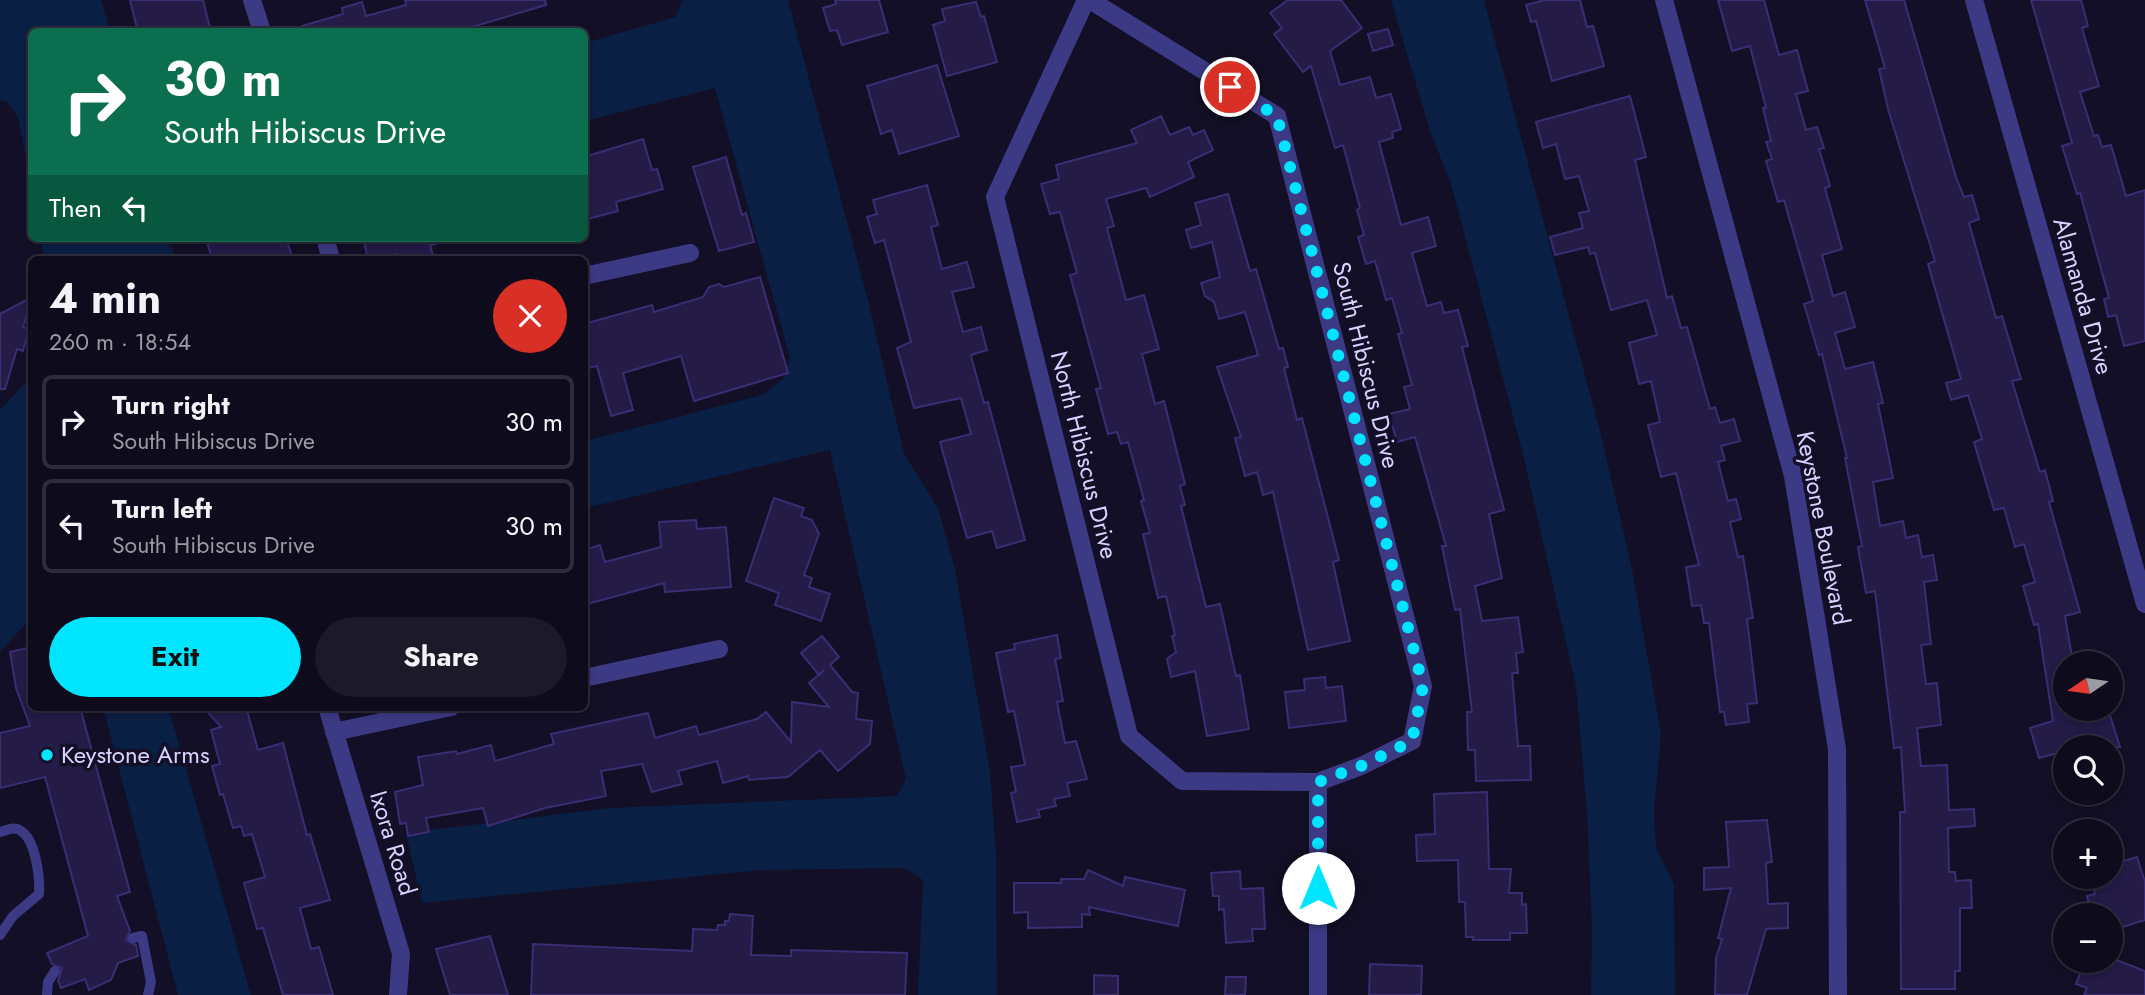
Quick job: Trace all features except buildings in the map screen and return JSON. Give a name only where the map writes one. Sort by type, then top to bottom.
[{"type":"street","points":[[252,0],[261,28]]},
{"type":"street","name":"North Hibiscus Drive","points":[[1088,0],[995,198],[1129,736],[1182,781],[1318,782]]},
{"type":"street","name":"South Hibiscus Drive","points":[[1088,0],[1277,116],[1423,686],[1412,741],[1361,766],[1318,782]]},
{"type":"street","name":"Keystone Boulevard","points":[[1664,0],[1793,476],[1837,749],[1838,995]]},
{"type":"street","name":"Alamanda Drive","points":[[1974,0],[2145,604]]},
{"type":"street","points":[[588,275],[690,253]]},
{"type":"street","points":[[588,677],[719,649]]},
{"type":"street","name":"Ixora Road","points":[[328,711],[401,954],[398,995]]},
{"type":"street","points":[[334,732],[432,711]]},
{"type":"street","points":[[1318,782],[1318,995]]},
{"type":"lane","points":[[0,832],[14,828],[24,832],[40,883],[39,894],[13,916],[0,935]]},
{"type":"lane","points":[[133,938],[142,936],[151,982],[148,995]]},
{"type":"lane","points":[[47,995],[48,982],[55,971]]},
{"type":"water","points":[[0,0],[101,0],[109,28],[28,28],[28,169],[18,117],[6,101],[0,100]]},
{"type":"water","points":[[683,0],[788,0],[868,301],[904,454],[938,508],[955,569],[990,772],[996,853],[997,995],[918,995],[923,880],[905,868],[762,870],[422,903],[406,833],[608,808],[897,796],[906,779],[830,450],[588,507],[588,440],[762,395],[783,379],[790,358],[715,88],[588,120],[588,42],[675,17]]},
{"type":"water","points":[[1391,0],[1484,0],[1601,435],[1632,569],[1661,734],[1654,812],[1656,848],[1674,884],[1675,995],[1591,995],[1592,927],[1587,812],[1576,686],[1522,450],[1451,184],[1430,131]]},
{"type":"water","points":[[41,242],[170,242],[174,256],[43,256]]},
{"type":"water","points":[[28,377],[28,621],[0,652],[0,410]]},
{"type":"water","points":[[104,711],[169,711],[251,995],[178,995]]},
{"type":"place","name":"Keystone Arms","points":[[47,755]]},
{"type":"route","points":[[1230,87],[1277,116],[1423,686],[1412,741],[1361,766],[1318,782],[1318,888]]}]
